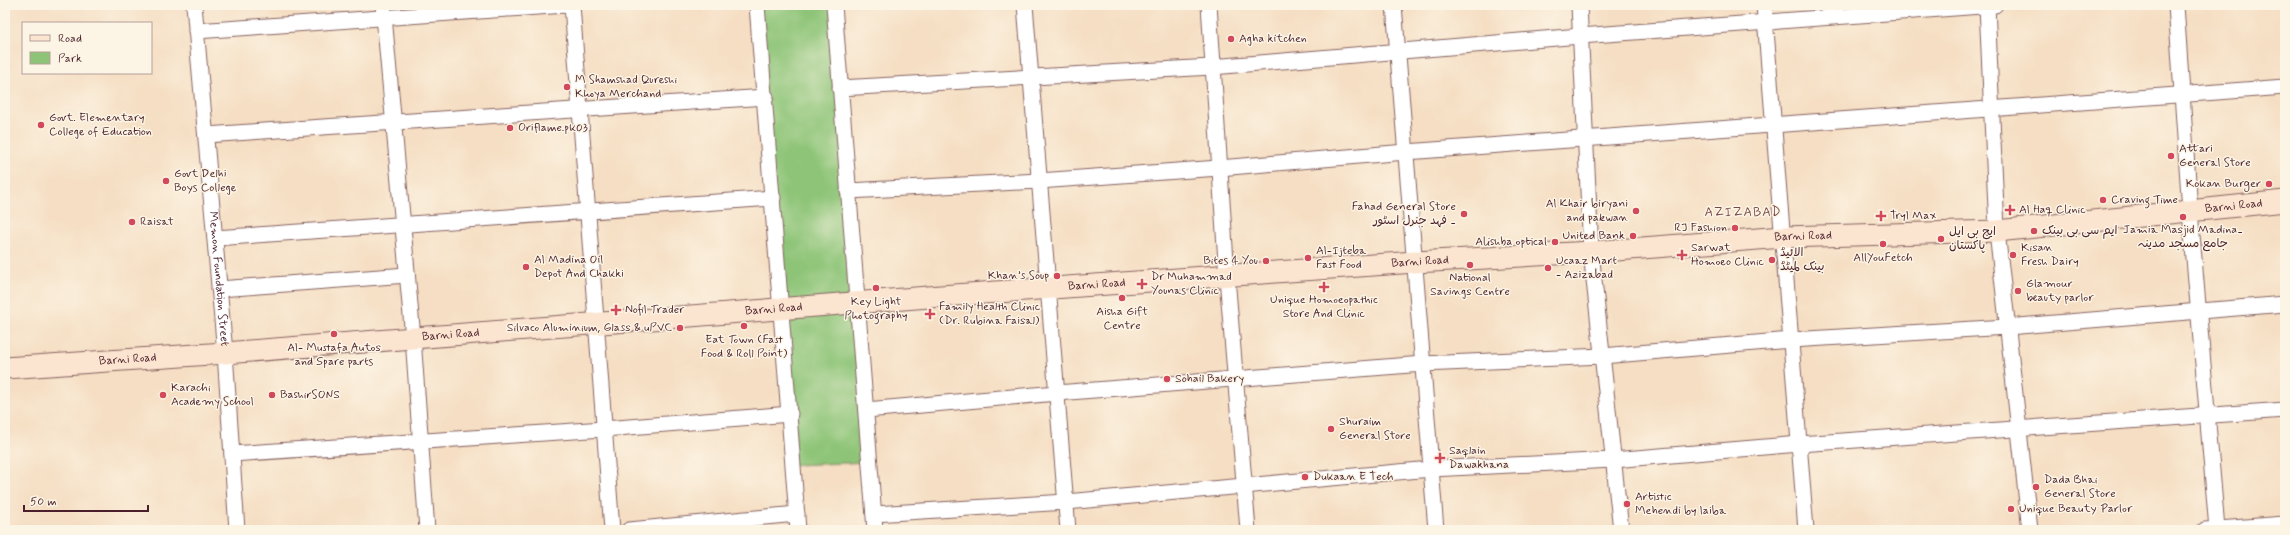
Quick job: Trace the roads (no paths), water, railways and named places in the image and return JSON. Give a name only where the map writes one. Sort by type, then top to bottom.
[{"type":"street","name":"Memon Foundation Street","points":[[194,5],[225,353],[237,530]]},
{"type":"street","points":[[196,31],[384,11],[566,5]]},
{"type":"street","points":[[572,5],[612,530]]},
{"type":"street","points":[[757,5],[774,198],[798,530]]},
{"type":"street","points":[[834,5],[875,530]]},
{"type":"street","points":[[1025,5],[1068,530]]},
{"type":"street","points":[[1209,5],[1227,277],[1248,530]]},
{"type":"street","points":[[1394,5],[1436,530]]},
{"type":"street","points":[[1579,5],[1591,252],[1621,530]]},
{"type":"street","points":[[1764,5],[1806,530]]},
{"type":"street","points":[[840,88],[1212,67],[1580,36],[1989,5],[1996,231],[2030,530]]},
{"type":"street","points":[[2176,5],[2190,211],[2208,417],[2211,530],[2285,524]]},
{"type":"street","points":[[384,11],[413,338],[427,530]]},
{"type":"street","points":[[848,191],[1039,181],[1991,108],[2285,88]]},
{"type":"street","points":[[206,134],[394,124],[766,97]]},
{"type":"street","points":[[215,238],[403,226],[774,198]]},
{"type":"street","name":"Barni Road","points":[[5,368],[225,353],[857,303],[1415,262],[1591,252],[1783,237],[1996,231],[2285,201]]},
{"type":"street","points":[[219,289],[407,275]]},
{"type":"street","points":[[866,410],[1057,393],[1423,364],[1602,356],[1791,340],[2007,327],[2285,304]]},
{"type":"street","points":[[874,514],[1066,502],[1431,469],[1613,460],[1799,444],[2208,417],[2285,410]]},
{"type":"street","points":[[232,454],[604,429],[790,414]]},
{"type":"street","points":[[629,530],[797,514]]},
{"type":"place","name":"Agha kitchen","points":[[1231,39]]},
{"type":"place","name":"M Shamshad Qureshi Khoya Merchand","points":[[567,87]]},
{"type":"place","name":"Govt. Elementary College of Education","points":[[41,125]]},
{"type":"place","name":"Oriflame.pk03","points":[[510,128]]},
{"type":"place","name":"Attari General Store","points":[[2171,156]]},
{"type":"place","name":"Govt Delhi Boys College","points":[[166,181]]},
{"type":"place","name":"Kokan Burger","points":[[2269,184]]},
{"type":"place","name":"Craving Time","points":[[2103,200]]},
{"type":"place","name":"Al Haq Clinic","points":[[2010,210]]},
{"type":"place","name":"Al Khair biryani and pakwan","points":[[1636,211]]},
{"type":"place","name":"Fahad General Store ۔ فہد جنرل اسٹور","points":[[1464,214]]},
{"type":"place","name":"Tryl Max","points":[[1881,216]]},
{"type":"place","name":"Jamia Masjid Madina۔ جامع مسجد مدینہ","points":[[2183,217]]},
{"type":"place","name":"Raisat","points":[[132,222]]},
{"type":"place","name":"RJ Fashion","points":[[1735,228]]},
{"type":"place","name":"ایم سی بی بینک","points":[[2034,231]]},
{"type":"place","name":"United Bank","points":[[1633,236]]},
{"type":"place","name":"ایچ بی ایل پاکستان","points":[[1941,239]]},
{"type":"place","name":"Alishba optical","points":[[1555,242]]},
{"type":"place","name":"AllYouFetch","points":[[1883,244]]},
{"type":"place","name":"Sarwat Homoeo Clinic","points":[[1682,255]]},
{"type":"place","name":"Kisan Fresh Dairy","points":[[2013,255]]},
{"type":"place","name":"Al-Ijteba Fast Food","points":[[1308,258]]},
{"type":"place","name":"الائیڈ بینک لمیٹڈ","points":[[1772,260]]},
{"type":"place","name":"Bites 4 You","points":[[1266,261]]},
{"type":"place","name":"National Savings Centre","points":[[1470,265]]},
{"type":"place","name":"Al Madina Oil Depot And Chakki","points":[[526,267]]},
{"type":"place","name":"Ucaaz Mart - Azizabad","points":[[1548,268]]},
{"type":"place","name":"Khan’s Soup","points":[[1057,276]]},
{"type":"place","name":"Dr Muhammad Younas Clinic","points":[[1142,284]]},
{"type":"place","name":"Unique Homoeopathic Store And Clinic","points":[[1324,287]]},
{"type":"place","name":"Key Light Photography","points":[[876,288]]},
{"type":"place","name":"Glamour beauty parlor","points":[[2018,291]]},
{"type":"place","name":"Aisha Gift Centre","points":[[1122,298]]},
{"type":"place","name":"Nofil Trader","points":[[616,310]]},
{"type":"place","name":"Family Health Clinic (Dr. Rubina Faisal)","points":[[930,314]]},
{"type":"place","name":"Eat Town (Fast Food & Roll Point)","points":[[744,326]]},
{"type":"place","name":"Silvaco Aluminium, Glass & uPVC","points":[[680,328]]},
{"type":"place","name":"Al- Mustafa Autos and Spare parts","points":[[334,334]]},
{"type":"place","name":"Sohail Bakery","points":[[1167,379]]},
{"type":"place","name":"Karachi Academy School","points":[[163,395]]},
{"type":"place","name":"BashirSONS","points":[[272,395]]},
{"type":"place","name":"Shuraim General Store","points":[[1331,429]]},
{"type":"place","name":"Saqlain Dawakhana","points":[[1440,458]]},
{"type":"place","name":"Dukaan E Tech","points":[[1305,477]]},
{"type":"place","name":"Dada Bhai General Store","points":[[2036,487]]},
{"type":"place","name":"Artistic Mehendi by laiba","points":[[1627,504]]},
{"type":"place","name":"Unique Beauty Parlor","points":[[2011,509]]},
{"type":"district","name":"AZIZABAD","points":[[1743,212]]}]
